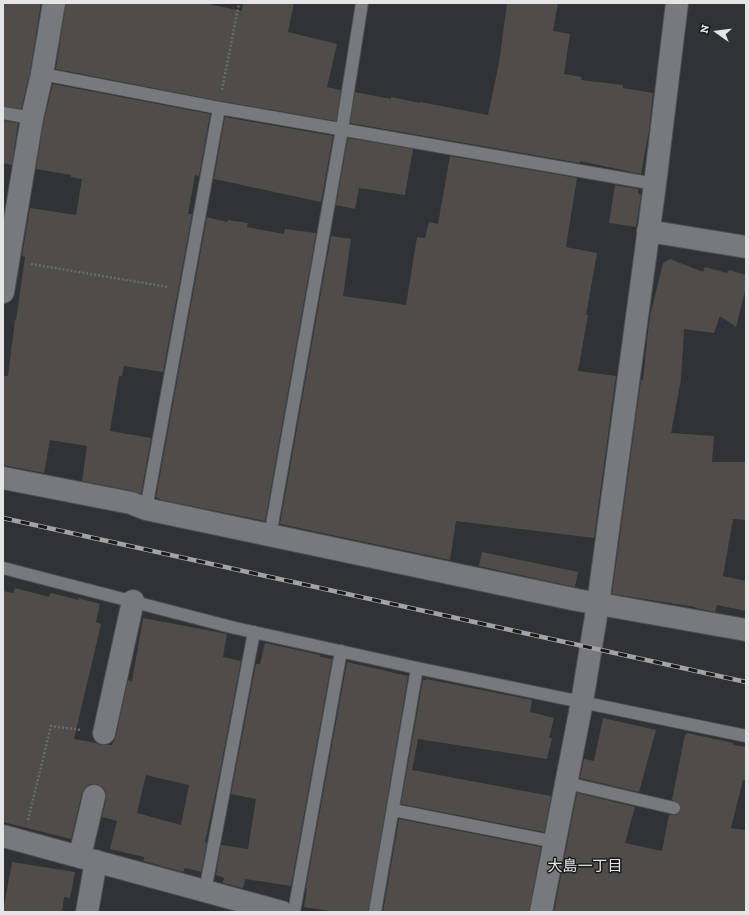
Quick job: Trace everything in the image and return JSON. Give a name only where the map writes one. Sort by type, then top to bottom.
[{"type":"street","points":[[3,292],[32,118],[42,74],[54,3]]},
{"type":"street","points":[[541,912],[582,702],[598,604],[655,184],[677,3]]},
{"type":"street","points":[[648,231],[746,247]]},
{"type":"street","points":[[3,478],[131,503],[146,509],[270,536],[598,604],[746,630]]},
{"type":"street","points":[[104,733],[133,601]]},
{"type":"street","points":[[87,912],[88,859],[94,796]]},
{"type":"street","points":[[13,839],[282,912]]},
{"type":"lane","points":[[270,536],[342,129],[362,3]]},
{"type":"lane","points":[[42,74],[219,108],[655,184]]},
{"type":"lane","points":[[146,509],[219,108]]},
{"type":"lane","points":[[3,113],[32,118]]},
{"type":"lane","points":[[3,568],[254,632],[417,668],[746,736]]},
{"type":"lane","points":[[205,891],[254,632]]},
{"type":"lane","points":[[294,912],[341,651]]},
{"type":"lane","points":[[376,912],[417,668]]},
{"type":"lane","points":[[567,783],[674,808]]},
{"type":"lane","points":[[393,810],[555,842]]},
{"type":"path","points":[[219,108],[239,3]]},
{"type":"path","points":[[8,261],[186,290]]},
{"type":"path","points":[[13,839],[51,726],[104,733]]},
{"type":"building","points":[[3,3],[41,3],[30,72],[21,109],[3,106]]},
{"type":"building","points":[[66,3],[203,3],[242,11],[243,3],[294,3],[288,32],[337,44],[327,87],[341,90],[336,121],[220,101],[56,69]]},
{"type":"building","points":[[507,3],[558,3],[553,31],[570,34],[564,74],[582,77],[581,80],[623,85],[623,88],[653,93],[649,130],[641,174],[580,161],[580,163],[350,123],[355,92],[391,99],[391,97],[420,102],[488,115],[499,63]]},
{"type":"building","points":[[53,84],[210,114],[199,176],[195,175],[188,214],[192,214],[163,372],[124,366],[122,376],[119,376],[110,431],[151,438],[141,494],[133,491],[82,481],[87,446],[50,440],[44,473],[3,465],[3,376],[8,376],[25,257],[22,256],[30,208],[76,215],[82,179],[71,177],[71,175],[36,169],[44,120]]},
{"type":"building","points":[[225,117],[333,136],[321,202],[214,179]]},
{"type":"building","points":[[3,121],[18,123],[12,165],[3,163]]},
{"type":"building","points":[[348,138],[413,149],[405,195],[359,188],[355,209],[336,205]]},
{"type":"building","points":[[450,156],[577,178],[566,247],[597,253],[578,371],[616,376],[594,538],[456,521],[450,560],[280,524],[331,236],[351,239],[343,296],[406,305],[417,237],[425,238],[429,222],[438,224]]},
{"type":"building","points":[[615,185],[638,189],[641,196],[636,227],[609,223]]},
{"type":"building","points":[[207,217],[227,222],[228,220],[248,223],[247,227],[284,234],[285,229],[316,233],[265,521],[162,500],[156,497]]},
{"type":"building","points":[[670,259],[703,272],[705,267],[727,273],[729,270],[746,275],[746,287],[736,327],[720,316],[714,333],[684,329],[681,379],[671,433],[714,436],[712,462],[746,462],[746,520],[733,519],[723,576],[746,581],[746,611],[717,605],[715,612],[695,608],[696,607],[612,594],[641,380],[643,380],[650,316],[663,263]]},
{"type":"building","points":[[482,552],[578,572],[575,587],[479,566]]},
{"type":"building","points":[[15,588],[49,597],[51,593],[100,604],[96,622],[101,624],[74,739],[101,745],[112,745],[116,736],[128,680],[132,681],[143,618],[227,634],[223,657],[241,661],[205,842],[207,843],[201,872],[185,868],[183,872],[144,861],[144,857],[110,849],[117,821],[102,817],[106,793],[103,787],[97,784],[90,784],[82,793],[71,839],[3,822],[3,591],[13,593]],"holes":[[[146,775],[189,785],[181,825],[137,813]]]},
{"type":"building","points":[[265,643],[332,659],[291,886],[245,879],[243,888],[223,883],[224,878],[216,875],[221,845],[248,849],[256,799],[231,794],[256,664],[260,664]]},
{"type":"building","points":[[347,662],[408,676],[368,912],[337,912],[304,907],[306,888]]},
{"type":"building","points":[[426,679],[532,700],[530,712],[554,718],[549,738],[552,738],[547,759],[418,739],[412,770],[551,796],[544,832],[401,804],[423,680]]},
{"type":"building","points":[[603,718],[656,730],[639,792],[580,778],[584,759],[594,761]]},
{"type":"building","points":[[687,733],[746,747],[746,780],[743,780],[731,828],[746,830],[746,912],[554,912],[577,793],[635,807],[625,843],[662,851],[669,815],[677,815],[681,809],[679,803],[672,800],[685,734],[687,735]]},
{"type":"building","points":[[399,819],[541,847],[529,912],[383,912]]},
{"type":"building","points":[[12,862],[75,872],[70,898],[64,897],[62,912],[3,912]]},
{"type":"railway","points":[[3,518],[746,682]]},
{"type":"district","name":"大島一丁目","points":[[585,867]]}]
